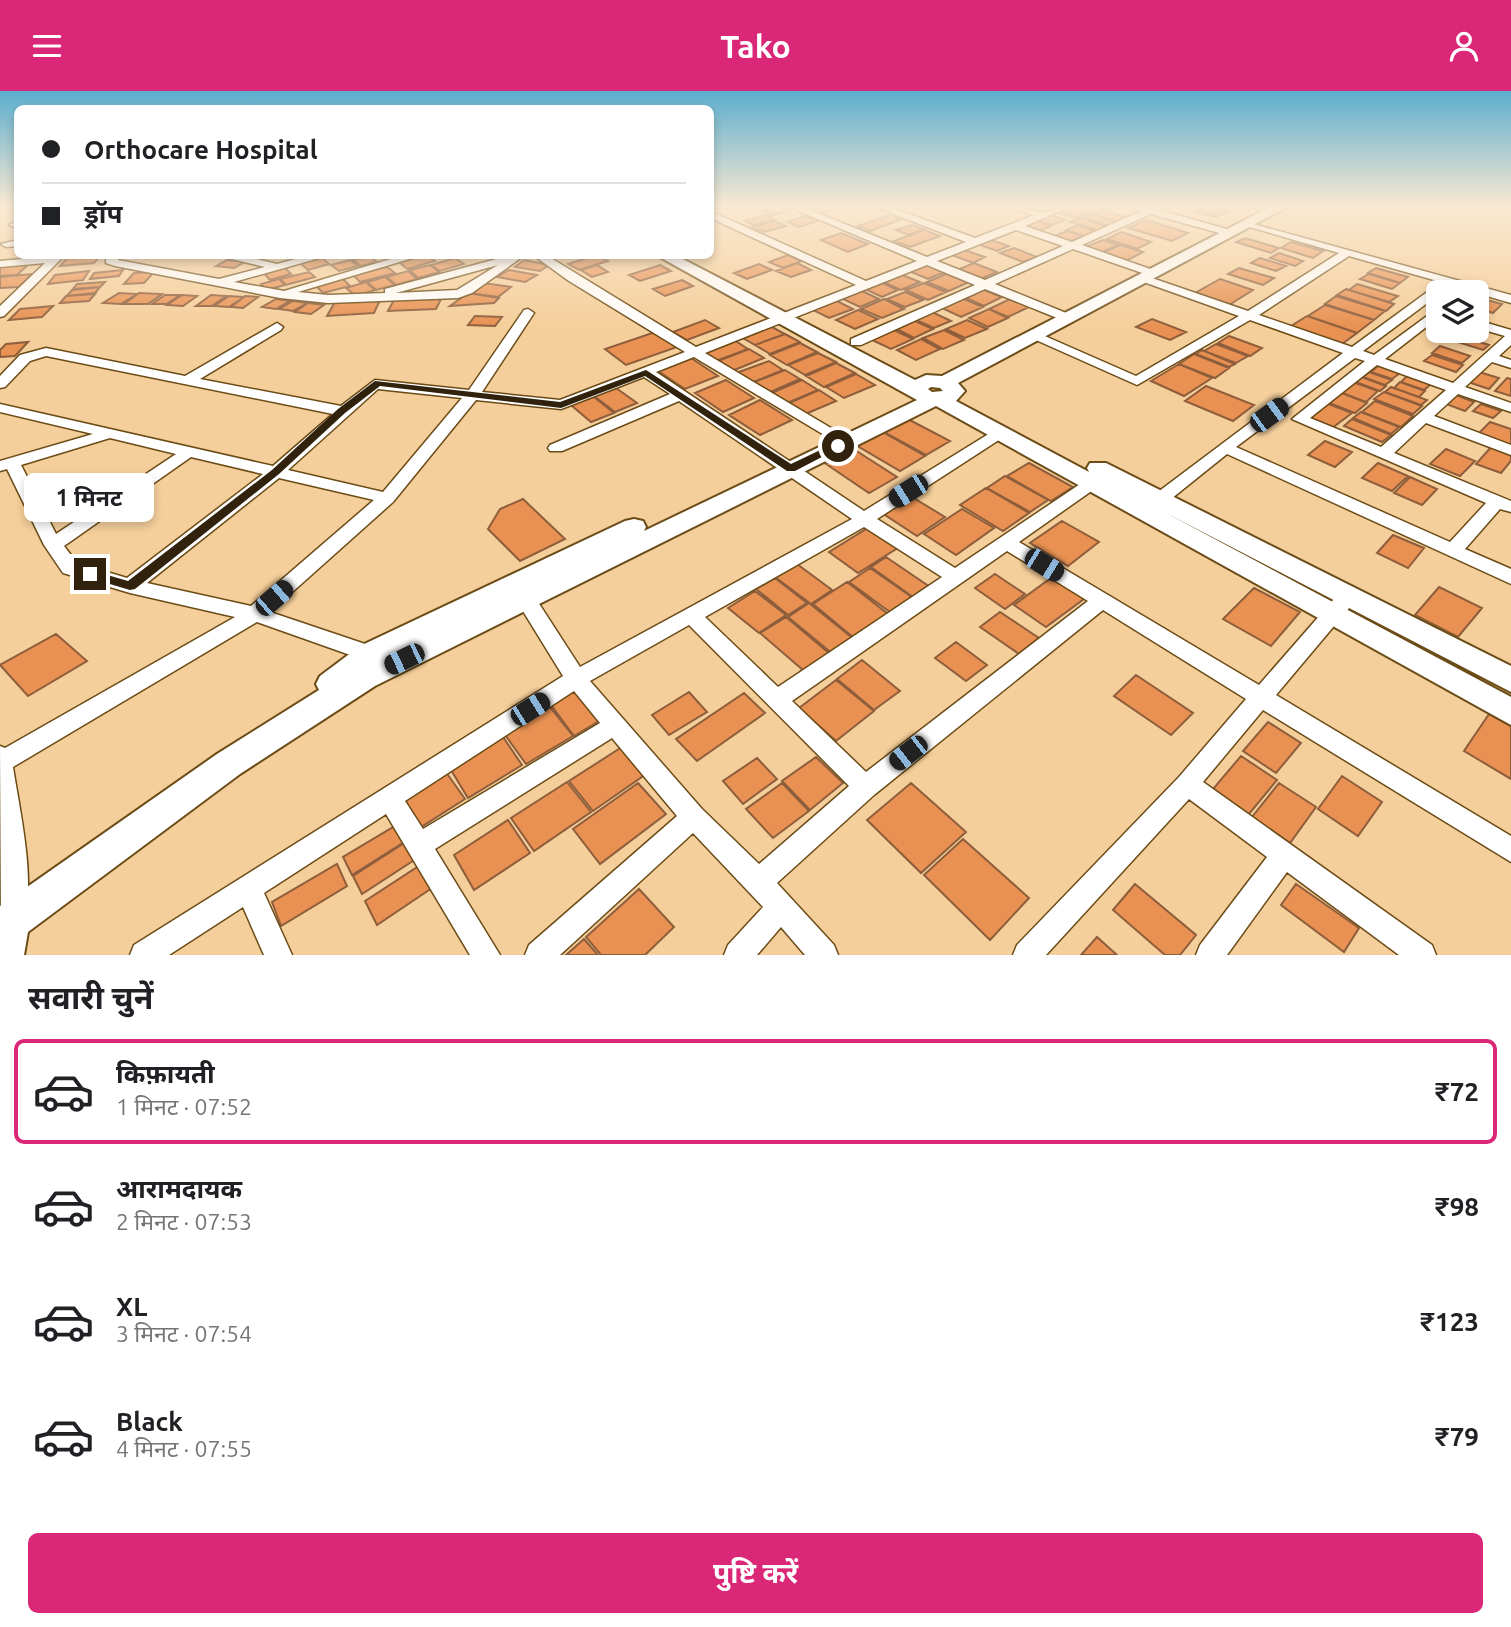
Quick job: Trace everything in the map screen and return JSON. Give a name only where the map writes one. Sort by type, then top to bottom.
[{"type":"street","points":[[781,246],[865,285]]},
{"type":"street","points":[[888,246],[1067,318]]},
{"type":"street","points":[[130,586],[275,472],[342,411],[379,383],[561,405],[964,246]]},
{"type":"street","points":[[11,921],[290,723],[418,642],[934,391],[1204,246]]},
{"type":"street","points":[[1328,246],[1442,280]]},
{"type":"street","points":[[856,342],[1075,247],[1247,317],[1511,408]]},
{"type":"street","points":[[1033,336],[1137,381],[1247,317],[1348,252]]},
{"type":"street","points":[[0,264],[41,259]]},
{"type":"street","points":[[0,313],[56,259]]},
{"type":"street","points":[[111,259],[114,263],[217,282],[328,299],[458,294],[468,291],[515,259]]},
{"type":"street","points":[[242,259],[280,266]]},
{"type":"street","points":[[217,282],[309,259]]},
{"type":"street","points":[[280,293],[403,259]]},
{"type":"street","points":[[362,299],[508,259]]},
{"type":"street","points":[[544,259],[831,433]]},
{"type":"street","points":[[671,259],[790,315],[856,342],[1000,433],[1100,478],[1160,499],[1339,605],[1511,712]]},
{"type":"street","points":[[691,259],[790,315],[1339,605],[1511,680]]},
{"type":"street","points":[[0,294],[24,292]]},
{"type":"street","points":[[1489,293],[1511,299]]},
{"type":"street","points":[[1160,499],[1426,299]]},
{"type":"street","points":[[4,955],[11,921],[1,760],[255,614],[387,498],[474,393],[528,313]]},
{"type":"street","points":[[1426,321],[1299,417],[1308,424],[1504,504],[1453,551]]},
{"type":"street","points":[[188,380],[277,327]]},
{"type":"street","points":[[1384,453],[1511,336],[1489,328]]},
{"type":"street","points":[[0,384],[25,358],[46,352],[342,411]]},
{"type":"street","points":[[1488,357],[1511,364]]},
{"type":"street","points":[[646,372],[863,520],[954,576]]},
{"type":"street","points":[[784,464],[831,433],[934,391]]},
{"type":"street","points":[[556,448],[680,395]]},
{"type":"street","points":[[0,408],[387,498]]},
{"type":"street","points":[[1425,418],[1511,450]]},
{"type":"street","points":[[144,955],[576,679],[863,520],[1000,433]]},
{"type":"street","points":[[108,435],[6,464],[53,545],[70,568],[130,586],[255,614],[370,654]]},
{"type":"street","points":[[1226,448],[1511,577]]},
{"type":"street","points":[[53,545],[187,453]]},
{"type":"street","points":[[775,701],[1100,478]]},
{"type":"street","points":[[1006,542],[1511,850]]},
{"type":"street","points":[[521,591],[576,679],[693,817],[759,882],[824,955]]},
{"type":"street","points":[[759,882],[865,787],[1101,601]]},
{"type":"street","points":[[1027,955],[1187,784],[1339,605]]},
{"type":"street","points":[[690,614],[775,701],[865,787]]},
{"type":"street","points":[[290,723],[335,680],[370,654],[418,642]]},
{"type":"street","points":[[418,846],[616,724]]},
{"type":"street","points":[[1187,784],[1422,955]]},
{"type":"street","points":[[390,799],[486,955]]},
{"type":"street","points":[[539,955],[693,817]]},
{"type":"street","points":[[1210,955],[1283,856]]},
{"type":"street","points":[[248,890],[278,955]]},
{"type":"street","points":[[738,955],[780,908]]},
{"type":"building","points":[[835,246],[862,246],[848,252]]},
{"type":"building","points":[[984,246],[1008,246],[997,251]]},
{"type":"building","points":[[1087,246],[1115,246],[1100,253]]},
{"type":"building","points":[[1117,246],[1143,252],[1126,261],[1102,253]]},
{"type":"building","points":[[1250,246],[1279,248],[1271,253]]},
{"type":"building","points":[[1306,246],[1323,251],[1313,258],[1281,248]]},
{"type":"building","points":[[1014,248],[1037,257],[1023,262],[1000,253]]},
{"type":"building","points":[[961,249],[985,257],[973,263],[949,254]]},
{"type":"building","points":[[1279,253],[1303,261],[1295,266],[1270,258]]},
{"type":"building","points":[[788,255],[802,261],[783,268],[769,262]]},
{"type":"building","points":[[1260,258],[1286,266],[1276,271],[1251,263]]},
{"type":"building","points":[[66,259],[98,259],[94,263],[60,266]]},
{"type":"building","points":[[323,259],[329,264],[308,270],[300,263]]},
{"type":"building","points":[[373,259],[377,262],[361,266],[353,260]]},
{"type":"building","points":[[411,259],[435,261],[407,269],[399,262]]},
{"type":"building","points":[[452,259],[464,264],[440,271],[431,265]]},
{"type":"building","points":[[584,259],[608,261],[579,270],[568,264]]},
{"type":"building","points":[[227,260],[245,262],[234,268],[216,266]]},
{"type":"building","points":[[350,260],[358,266],[339,271],[331,265]]},
{"type":"building","points":[[524,260],[549,265],[540,271],[515,267]]},
{"type":"building","points":[[31,262],[17,275],[0,276],[0,264]]},
{"type":"building","points":[[797,263],[811,270],[791,277],[776,271]]},
{"type":"building","points":[[974,263],[997,272],[980,279],[957,270]]},
{"type":"building","points":[[759,264],[772,270],[747,279],[734,273]]},
{"type":"building","points":[[925,264],[945,272],[928,279],[909,271]]},
{"type":"building","points":[[430,265],[439,272],[418,278],[410,270]]},
{"type":"building","points":[[597,265],[608,272],[592,277],[581,270]]},
{"type":"building","points":[[660,265],[671,271],[640,281],[629,275]]},
{"type":"building","points":[[284,267],[291,274],[270,280],[263,272]]},
{"type":"building","points":[[387,267],[395,273],[360,282],[353,275]]},
{"type":"building","points":[[1239,268],[1274,278],[1263,285],[1228,274]]},
{"type":"building","points":[[1376,268],[1408,277],[1400,283],[1368,273]]},
{"type":"building","points":[[123,270],[119,276],[90,279],[94,273]]},
{"type":"building","points":[[509,270],[537,275],[525,282],[497,277]]},
{"type":"building","points":[[89,271],[83,280],[48,284],[55,275]]},
{"type":"building","points":[[408,271],[417,279],[396,285],[387,277]]},
{"type":"building","points":[[154,272],[144,283],[124,284],[134,273]]},
{"type":"building","points":[[309,272],[315,277],[286,285],[280,279]]},
{"type":"building","points":[[32,274],[19,287],[0,288],[0,277]]},
{"type":"building","points":[[900,274],[920,282],[901,290],[881,281]]},
{"type":"building","points":[[946,274],[969,282],[949,291],[927,282]]},
{"type":"building","points":[[1369,274],[1400,283],[1392,289],[1360,279]]},
{"type":"building","points":[[341,277],[350,286],[323,293],[314,284]]},
{"type":"building","points":[[385,277],[395,285],[376,290],[367,282]]},
{"type":"building","points":[[279,279],[285,285],[266,290],[261,284]]},
{"type":"building","points":[[1220,279],[1253,290],[1229,305],[1195,293]]},
{"type":"building","points":[[682,280],[693,286],[665,296],[653,289]]},
{"type":"building","points":[[105,282],[100,287],[73,289],[77,284]]},
{"type":"building","points":[[366,282],[375,290],[356,296],[346,288]]},
{"type":"building","points":[[880,282],[898,290],[882,297],[863,288]]},
{"type":"building","points":[[483,283],[511,287],[498,297],[469,293]]},
{"type":"building","points":[[924,283],[946,292],[928,300],[906,290]]},
{"type":"building","points":[[1357,284],[1398,296],[1389,302],[1349,290]]},
{"type":"building","points":[[100,287],[95,293],[67,296],[72,290]]},
{"type":"building","points":[[1346,289],[1394,304],[1386,311],[1337,295]]},
{"type":"building","points":[[860,290],[879,299],[860,307],[841,298]]},
{"type":"building","points":[[984,290],[1002,297],[984,306],[966,298]]},
{"type":"building","points":[[905,292],[923,300],[905,307],[887,299]]},
{"type":"building","points":[[119,293],[137,294],[121,304],[103,303]]},
{"type":"building","points":[[139,293],[162,294],[148,304],[124,304]]},
{"type":"building","points":[[468,293],[499,298],[494,303],[450,306]]},
{"type":"building","points":[[95,294],[89,301],[60,303],[66,296]]},
{"type":"building","points":[[165,295],[180,295],[167,304],[152,304]]},
{"type":"building","points":[[182,295],[197,296],[183,306],[167,305]]},
{"type":"building","points":[[211,295],[226,296],[212,306],[196,306]]},
{"type":"building","points":[[229,296],[244,297],[229,307],[214,306]]},
{"type":"building","points":[[245,296],[258,297],[243,308],[231,307]]},
{"type":"building","points":[[1336,296],[1385,311],[1374,320],[1325,304]]},
{"type":"building","points":[[442,297],[436,309],[388,311],[395,298]]},
{"type":"building","points":[[276,299],[290,301],[276,309],[262,307]]},
{"type":"building","points":[[884,299],[904,309],[882,318],[861,309]]},
{"type":"building","points":[[964,299],[983,307],[961,317],[942,308]]},
{"type":"building","points":[[1010,299],[1029,307],[1008,317],[989,309]]},
{"type":"building","points":[[380,300],[374,313],[327,316],[335,302]]},
{"type":"building","points":[[835,300],[853,309],[829,318],[811,309]]},
{"type":"building","points":[[293,301],[307,303],[293,311],[279,309]]},
{"type":"building","points":[[1489,301],[1502,304],[1493,313],[1489,312]]},
{"type":"building","points":[[308,303],[324,305],[311,314],[295,312]]},
{"type":"building","points":[[1325,305],[1374,320],[1357,333],[1308,316]]},
{"type":"building","points":[[53,306],[42,317],[9,320],[20,309]]},
{"type":"building","points":[[989,309],[1008,318],[988,327],[969,318]]},
{"type":"building","points":[[858,310],[878,319],[855,329],[836,320]]},
{"type":"building","points":[[932,312],[951,321],[934,328],[916,320]]},
{"type":"building","points":[[475,316],[502,317],[495,326],[468,325]]},
{"type":"building","points":[[1307,316],[1357,333],[1342,344],[1291,326]]},
{"type":"building","points":[[1152,319],[1186,332],[1170,340],[1136,327]]},
{"type":"building","points":[[705,320],[719,328],[687,340],[673,332]]},
{"type":"building","points":[[967,320],[987,329],[965,338],[946,329]]},
{"type":"building","points":[[915,321],[933,329],[914,338],[897,329]]},
{"type":"building","points":[[770,326],[785,334],[755,345],[741,337]]},
{"type":"building","points":[[894,330],[913,339],[891,349],[872,340]]},
{"type":"building","points":[[944,330],[964,340],[943,349],[923,338]]},
{"type":"building","points":[[655,332],[677,347],[626,365],[605,349]]},
{"type":"building","points":[[785,334],[800,342],[770,354],[755,345]]},
{"type":"building","points":[[1229,336],[1262,348],[1250,356],[1218,343]]},
{"type":"building","points":[[921,339],[940,349],[916,360],[897,350]]},
{"type":"building","points":[[734,340],[748,349],[716,361],[703,352]]},
{"type":"building","points":[[28,342],[15,356],[0,357],[0,350],[6,344]]},
{"type":"building","points":[[800,343],[817,352],[787,365],[770,355]]},
{"type":"building","points":[[1461,343],[1489,345],[1483,350]]},
{"type":"building","points":[[1216,344],[1248,356],[1236,363],[1204,351]]},
{"type":"building","points":[[1440,346],[1470,356],[1462,363],[1432,353]]},
{"type":"building","points":[[749,349],[764,358],[732,371],[718,361]]},
{"type":"building","points":[[1202,350],[1235,364],[1229,367],[1196,354]]},
{"type":"building","points":[[818,353],[836,362],[805,375],[788,365]]},
{"type":"building","points":[[1194,354],[1229,368],[1215,378],[1179,364]]},
{"type":"building","points":[[1432,355],[1463,365],[1456,372],[1424,361]]},
{"type":"building","points":[[691,358],[718,376],[685,389],[658,371]]},
{"type":"building","points":[[769,361],[783,370],[751,383],[736,373]]},
{"type":"building","points":[[836,363],[855,373],[824,387],[806,376]]},
{"type":"building","points":[[1179,364],[1212,378],[1184,396],[1151,381]]},
{"type":"building","points":[[1379,365],[1400,373],[1392,379],[1371,372]]},
{"type":"building","points":[[785,370],[800,379],[768,393],[752,383]]},
{"type":"building","points":[[1369,372],[1392,380],[1385,385],[1363,377]]},
{"type":"building","points":[[1479,372],[1499,378],[1489,389],[1468,382]]},
{"type":"building","points":[[856,374],[875,385],[844,398],[826,387]]},
{"type":"building","points":[[1356,375],[1386,386],[1380,391],[1350,380]]},
{"type":"building","points":[[1408,375],[1431,384],[1424,390],[1401,382]]},
{"type":"building","points":[[1507,378],[1511,379],[1511,396],[1495,391]]},
{"type":"building","points":[[726,380],[754,398],[723,412],[695,393]]},
{"type":"building","points":[[802,380],[818,390],[785,404],[769,394]]},
{"type":"building","points":[[1350,381],[1378,391],[1366,402],[1337,391]]},
{"type":"building","points":[[1400,382],[1425,391],[1419,397],[1394,388]]},
{"type":"building","points":[[1206,386],[1254,405],[1233,421],[1185,401]]},
{"type":"building","points":[[1391,387],[1427,400],[1421,405],[1385,392]]},
{"type":"building","points":[[616,388],[637,403],[615,412],[594,396]]},
{"type":"building","points":[[819,390],[836,401],[803,415],[787,404]]},
{"type":"building","points":[[1337,391],[1367,403],[1355,413],[1324,401]]},
{"type":"building","points":[[1384,392],[1422,406],[1413,414],[1374,399]]},
{"type":"building","points":[[1456,395],[1474,402],[1465,411],[1446,404]]},
{"type":"building","points":[[594,397],[614,413],[591,422],[571,405]]},
{"type":"building","points":[[760,400],[792,420],[760,435],[729,415]]},
{"type":"building","points":[[1375,401],[1413,416],[1401,427],[1362,412]]},
{"type":"building","points":[[1326,403],[1352,413],[1332,428],[1306,417]]},
{"type":"building","points":[[1481,404],[1501,411],[1493,418],[1473,411]]},
{"type":"building","points":[[1361,412],[1399,427],[1391,434],[1353,418]]},
{"type":"building","points":[[904,417],[950,441],[926,455],[880,430]]},
{"type":"building","points":[[1352,419],[1391,435],[1382,442],[1344,426]]},
{"type":"building","points":[[1490,422],[1511,429],[1511,446],[1478,434]]},
{"type":"building","points":[[879,430],[925,456],[900,471],[854,444]]},
{"type":"building","points":[[1325,441],[1352,452],[1335,467],[1308,455]]},
{"type":"building","points":[[1492,446],[1511,454],[1511,461],[1501,473],[1476,464]]},
{"type":"building","points":[[1446,449],[1475,461],[1460,476],[1430,464]]},
{"type":"building","points":[[855,450],[897,477],[869,493],[826,464]]},
{"type":"building","points":[[1029,463],[1073,487],[1051,501],[1007,476]]},
{"type":"building","points":[[1378,463],[1408,476],[1392,491],[1362,478]]},
{"type":"building","points":[[1005,476],[1048,500],[1030,512],[987,488]]},
{"type":"building","points":[[1410,477],[1437,489],[1422,505],[1394,493]]},
{"type":"building","points":[[986,488],[1029,513],[1003,531],[960,505]]},
{"type":"building","points":[[907,494],[945,517],[917,536],[879,511]]},
{"type":"building","points":[[523,499],[565,539],[520,561],[488,529],[500,509]]},
{"type":"building","points":[[962,509],[994,528],[956,555],[924,534]]},
{"type":"building","points":[[1062,521],[1099,542],[1068,566],[1030,543]]},
{"type":"building","points":[[871,526],[901,546],[858,573],[829,552]]},
{"type":"building","points":[[1393,535],[1424,548],[1408,568],[1377,553]]},
{"type":"building","points":[[886,557],[933,589],[917,600],[871,567]]},
{"type":"building","points":[[797,564],[832,590],[811,604],[775,577]]},
{"type":"building","points":[[870,568],[916,600],[894,615],[849,582]]},
{"type":"building","points":[[995,574],[1025,594],[1005,609],[975,588]]},
{"type":"building","points":[[1055,575],[1088,596],[1046,627],[1014,605]]},
{"type":"building","points":[[775,578],[807,603],[788,615],[756,589]]},
{"type":"building","points":[[847,582],[888,614],[854,638],[813,604]]},
{"type":"building","points":[[1439,587],[1482,608],[1458,637],[1415,615]]},
{"type":"building","points":[[1254,588],[1300,612],[1271,646],[1223,619]]},
{"type":"building","points":[[755,591],[786,615],[759,633],[728,608]]},
{"type":"building","points":[[809,603],[855,640],[834,655],[788,617]]},
{"type":"building","points":[[1000,612],[1039,638],[1019,654],[980,627]]},
{"type":"building","points":[[786,617],[830,654],[804,671],[760,633]]},
{"type":"building","points":[[56,634],[87,661],[28,696],[0,665]]},
{"type":"building","points":[[956,642],[987,665],[966,681],[935,658]]},
{"type":"building","points":[[862,660],[900,691],[874,710],[837,679]]},
{"type":"building","points":[[1136,675],[1193,713],[1171,735],[1114,696]]},
{"type":"building","points":[[836,680],[874,711],[836,741],[799,708]]},
{"type":"building","points":[[575,691],[599,721],[574,736],[551,705]]},
{"type":"building","points":[[689,692],[707,712],[669,735],[652,715]]},
{"type":"building","points":[[744,693],[765,713],[697,761],[676,739]]},
{"type":"building","points":[[549,706],[573,736],[526,764],[503,732]]},
{"type":"building","points":[[1489,714],[1511,726],[1511,779],[1464,751]]},
{"type":"building","points":[[1268,722],[1301,743],[1276,773],[1243,751]]},
{"type":"building","points":[[501,734],[522,765],[468,798],[448,765]]},
{"type":"building","points":[[625,745],[649,772],[593,811],[569,781]]},
{"type":"building","points":[[1241,756],[1277,780],[1249,814],[1213,789]]},
{"type":"building","points":[[816,757],[843,783],[810,810],[782,781]]},
{"type":"building","points":[[757,758],[777,779],[743,804],[723,781]]},
{"type":"building","points":[[443,768],[465,799],[421,827],[400,794]]},
{"type":"building","points":[[1342,776],[1382,802],[1358,836],[1318,809]]},
{"type":"building","points":[[567,782],[591,812],[534,851],[511,818]]},
{"type":"building","points":[[638,783],[666,814],[600,864],[573,829]]},
{"type":"building","points":[[782,783],[809,811],[773,838],[746,809]]},
{"type":"building","points":[[911,783],[966,832],[921,873],[867,820]]},
{"type":"building","points":[[1279,783],[1316,807],[1290,843],[1252,817]]},
{"type":"building","points":[[508,820],[530,853],[474,890],[454,855]]},
{"type":"building","points":[[400,823],[409,839],[352,875],[343,857]]},
{"type":"building","points":[[963,839],[1029,898],[990,940],[924,875]]},
{"type":"building","points":[[409,840],[419,857],[362,894],[353,876]]},
{"type":"building","points":[[425,862],[438,884],[377,925],[365,901]]},
{"type":"building","points":[[337,864],[347,886],[281,926],[272,902]]},
{"type":"building","points":[[1135,884],[1196,935],[1180,955],[1165,955],[1113,910]]},
{"type":"building","points":[[1296,884],[1359,928],[1344,952],[1281,905]]},
{"type":"building","points":[[639,889],[674,927],[645,955],[601,955],[586,937]]},
{"type":"building","points":[[1097,937],[1117,955],[1081,955]]},
{"type":"building","points":[[584,939],[598,955],[566,955]]},
{"type":"route","points":[[90,574],[130,586],[275,472],[342,411],[379,383],[561,405],[646,372],[791,469],[838,446]]}]
